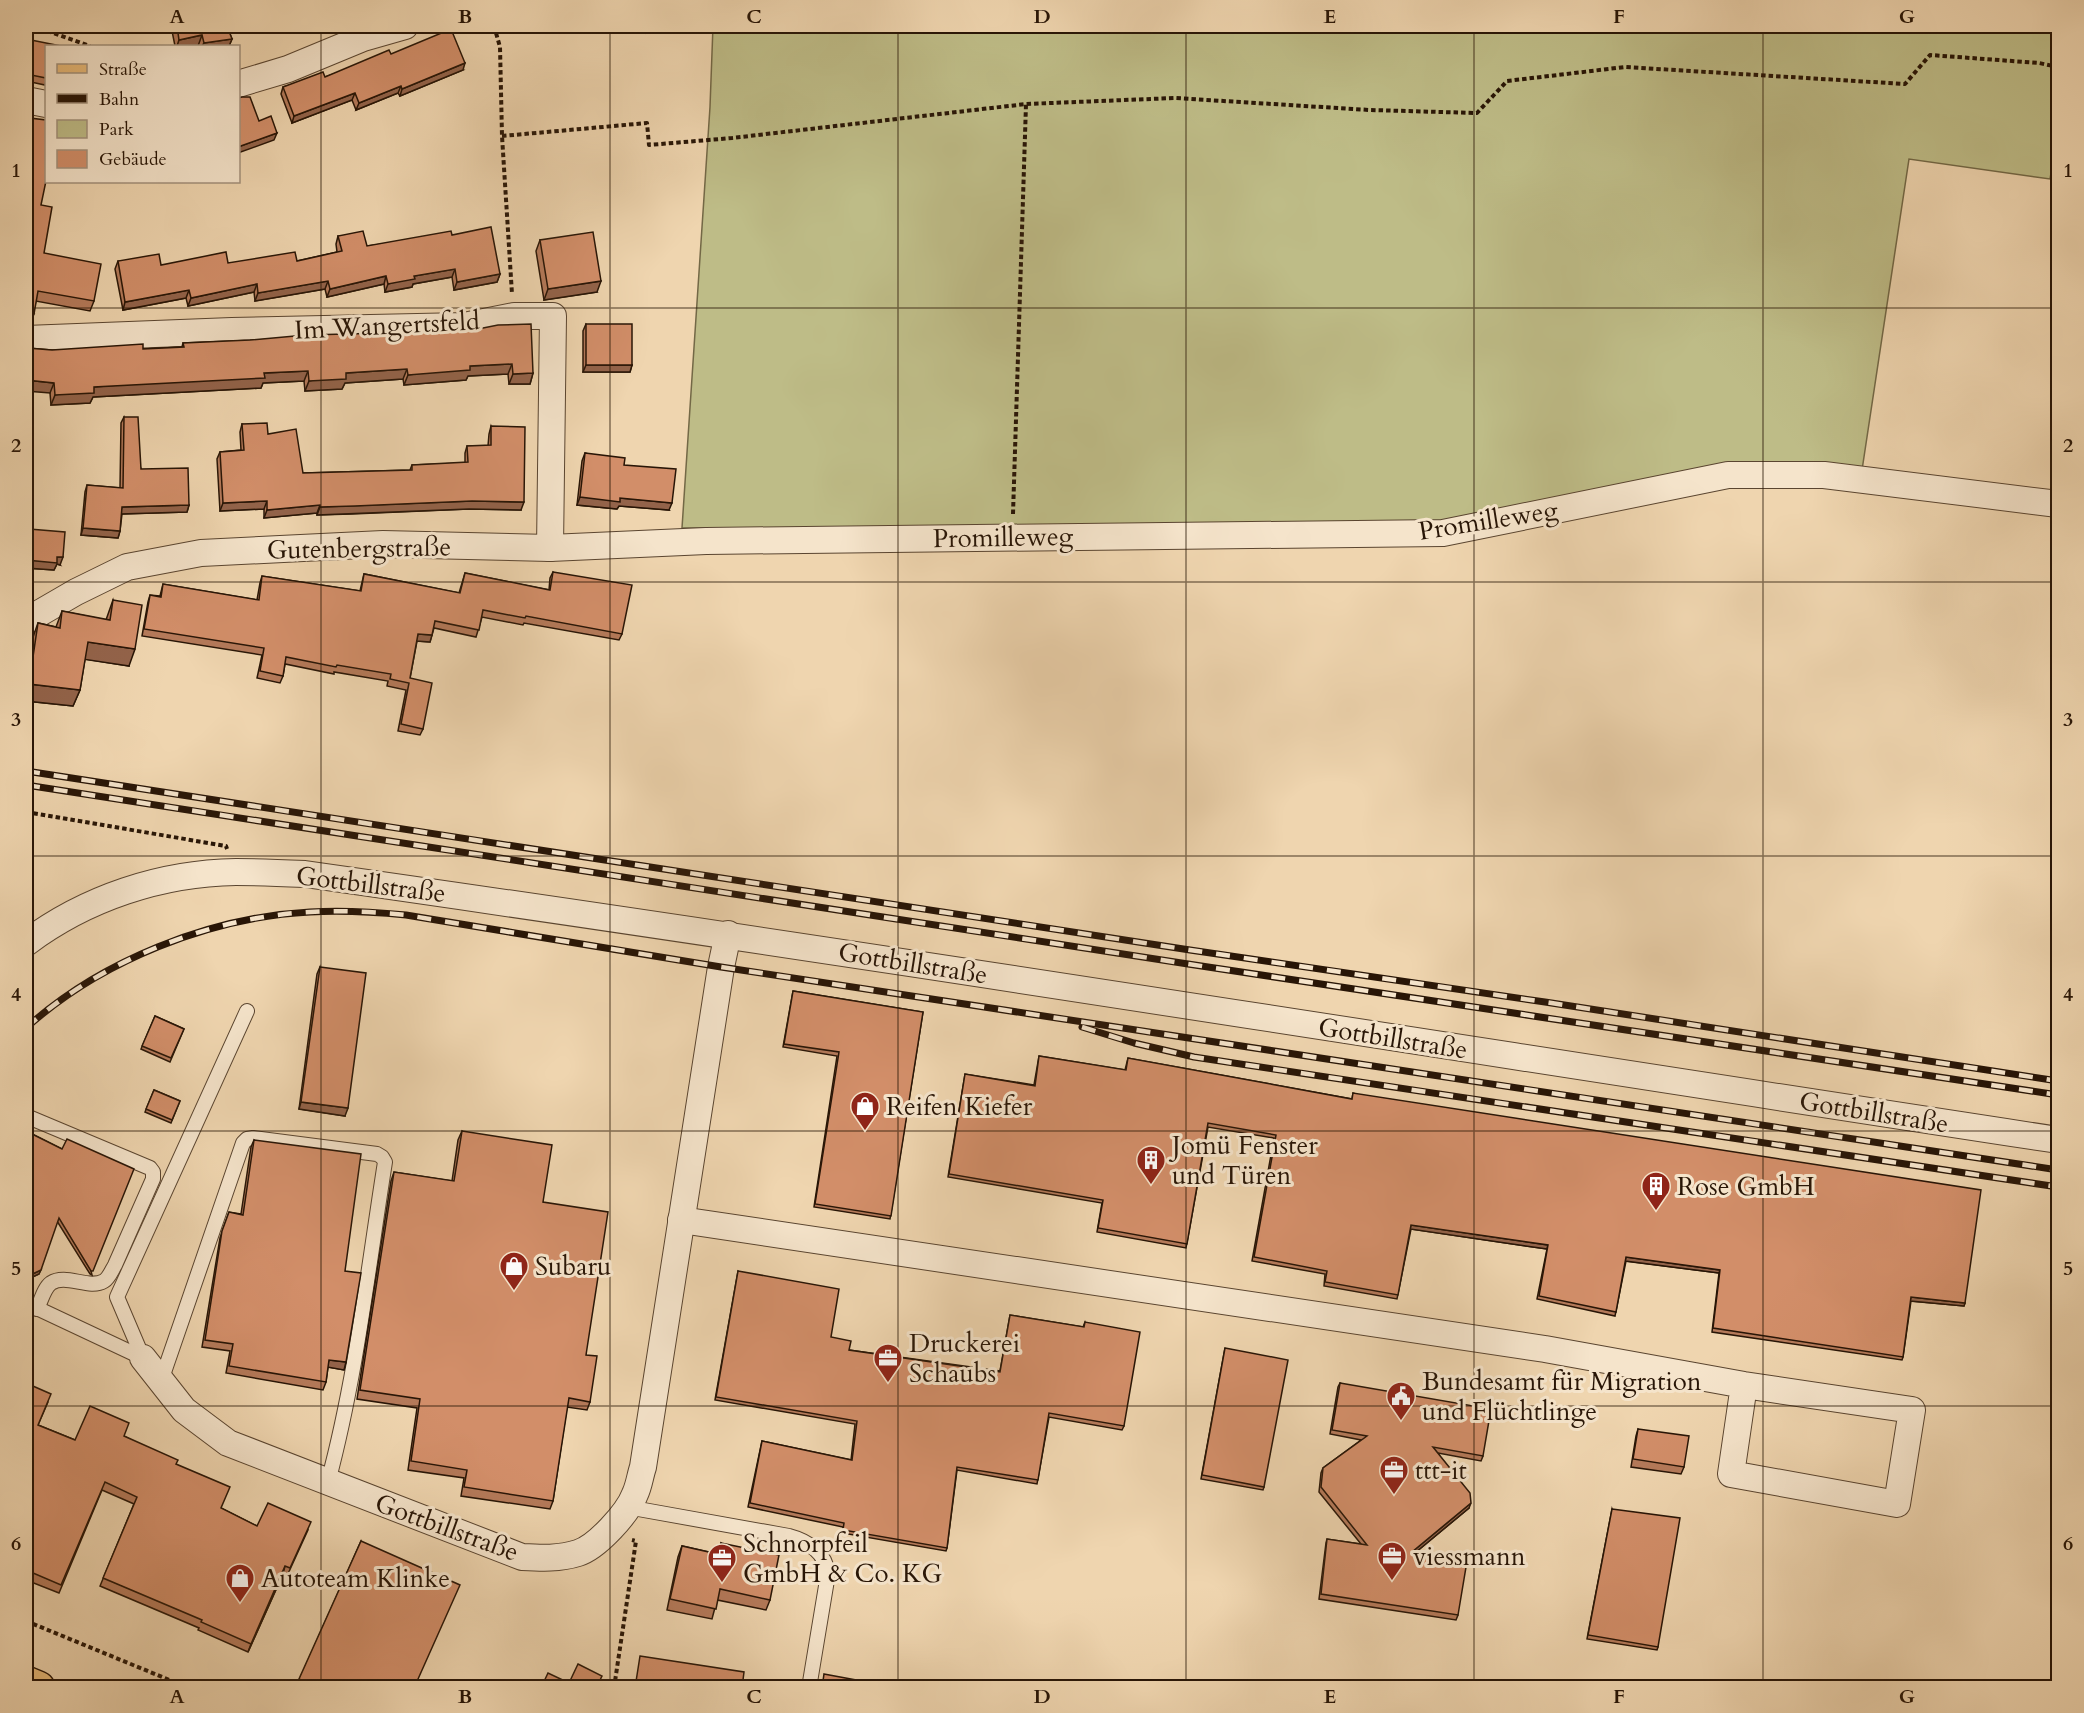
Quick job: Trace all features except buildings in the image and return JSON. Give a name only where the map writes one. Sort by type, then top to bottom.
[{"type":"main road","points":[[26,1683],[38,1688]]},
{"type":"street","points":[[240,83],[288,69],[363,38],[405,26]]},
{"type":"street","points":[[26,100],[45,104]]},
{"type":"street","name":"Im Wangertsfeld","points":[[26,339],[232,331],[464,326],[514,316],[553,316],[550,549]]},
{"type":"street","name":"Promilleweg","points":[[706,541],[1443,532],[1728,475],[1824,475],[2058,504]]},
{"type":"street","name":"Gutenbergstraße","points":[[26,621],[76,592],[128,567],[192,554],[383,544],[550,549],[706,541]]},
{"type":"street","name":"Gottbillstraße","points":[[26,943],[56,922],[108,897],[173,878],[236,872],[305,874],[728,934],[2058,1140]]},
{"type":"street","name":"Gottbillstraße","points":[[143,1358],[184,1410],[228,1443],[522,1557],[551,1559],[580,1553],[603,1536],[620,1518],[635,1496],[643,1467],[728,934]]},
{"type":"street","points":[[681,1220],[1545,1349],[1744,1385],[1912,1410],[1897,1504],[1731,1474],[1744,1385]]},
{"type":"lane","points":[[143,1358],[117,1297],[248,1011]]},
{"type":"lane","points":[[26,1116],[150,1168],[153,1172],[153,1179],[108,1277],[98,1283],[68,1281],[52,1283],[31,1306],[143,1358]]},
{"type":"lane","points":[[161,1381],[243,1143],[253,1138],[365,1152],[382,1157],[385,1162],[357,1339],[328,1482]]},
{"type":"lane","points":[[627,1508],[789,1536],[802,1539],[811,1545],[824,1558],[828,1574],[809,1688]]},
{"type":"path","points":[[33,26],[87,45]]},
{"type":"path","points":[[494,26],[500,47],[502,136],[514,316]]},
{"type":"path","points":[[502,136],[647,123],[649,146],[1026,104],[1175,98],[1370,110],[1477,113],[1507,81],[1625,68],[1905,84],[1930,55],[2039,63],[2058,67]]},
{"type":"path","points":[[1012,537],[1026,104]]},
{"type":"path","points":[[26,812],[226,846],[236,872]]},
{"type":"path","points":[[603,1536],[636,1541],[614,1688]]},
{"type":"path","points":[[26,1621],[189,1688]]},
{"type":"green space","points":[[713,26],[2058,26],[2058,134],[2050,179],[1909,159],[1862,470],[1430,527],[682,528],[710,107]]},
{"type":"railway","points":[[26,771],[2058,1081]]},
{"type":"railway","points":[[26,785],[2058,1095]]},
{"type":"railway","points":[[26,1028],[55,1004],[88,982],[122,963],[196,933],[272,916],[322,911],[382,913],[406,915],[721,967],[2058,1170]]},
{"type":"railway","points":[[1082,1027],[1134,1043],[1194,1057],[2058,1187]]},
{"type":"place","name":"Reifen Kiefer","points":[[865,1132]]},
{"type":"place","name":"Jomü Fenster und Türen","points":[[1151,1186]]},
{"type":"place","name":"Rose GmbH","points":[[1656,1212]]},
{"type":"place","name":"Subaru","points":[[514,1292]]},
{"type":"place","name":"Druckerei Schaubs","points":[[888,1384]]},
{"type":"place","name":"Bundesamt für Migration und Flüchtlinge","points":[[1401,1422]]},
{"type":"place","name":"ttt-it","points":[[1394,1496]]},
{"type":"place","name":"viessmann","points":[[1392,1582]]},
{"type":"place","name":"Schnorpfeil GmbH & Co. KG","points":[[722,1584]]},
{"type":"place","name":"Autoteam Klinke","points":[[240,1604]]}]
